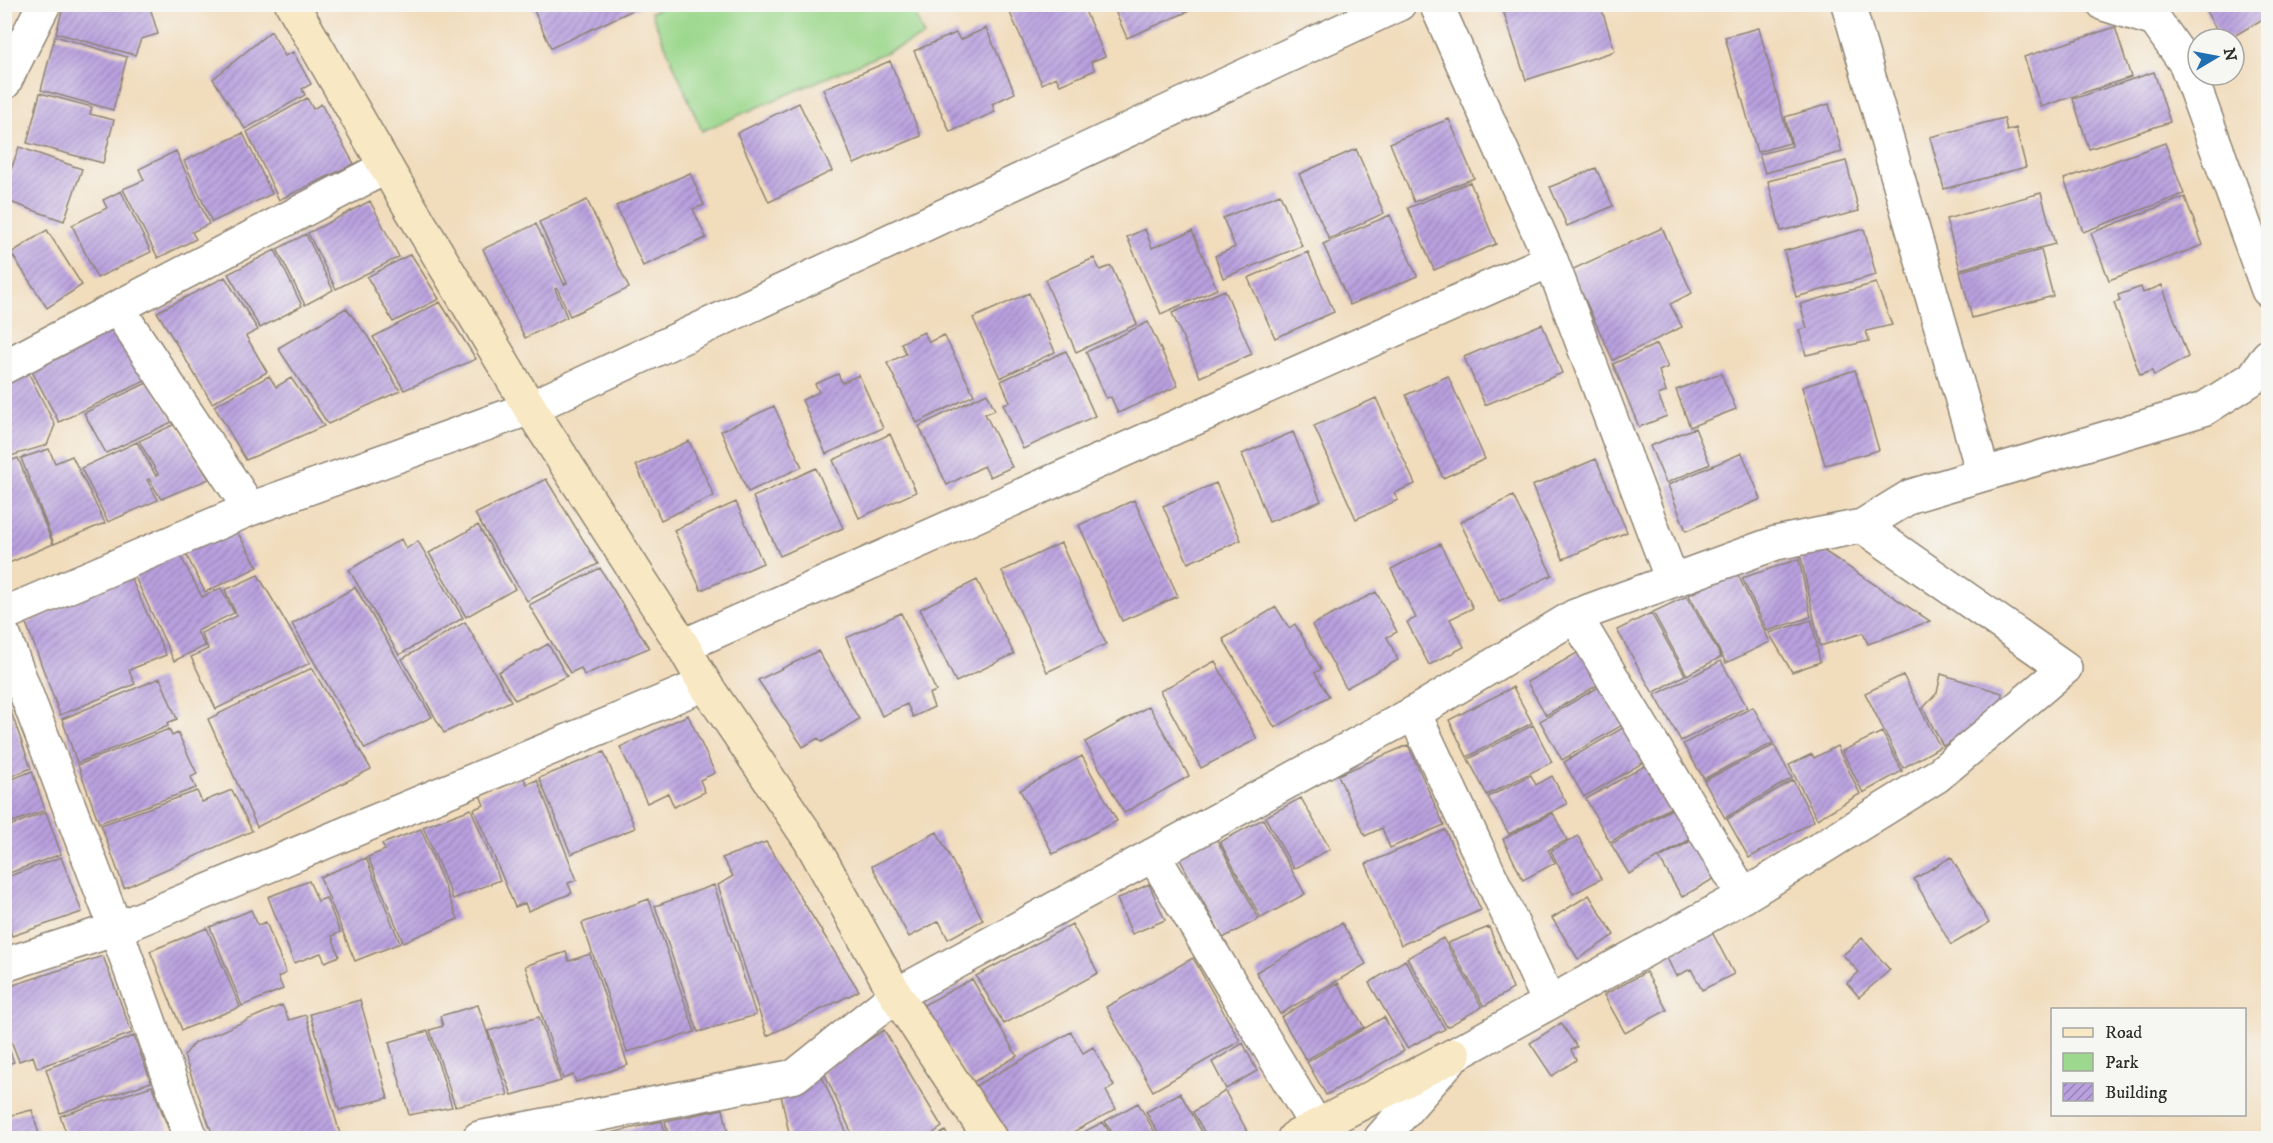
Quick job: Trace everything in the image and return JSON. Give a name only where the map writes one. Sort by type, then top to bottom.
[{"type":"street","points":[[4,83],[44,4]]},
{"type":"street","points":[[292,4],[530,408],[705,684],[810,840],[896,995],[990,1138]]},
{"type":"street","points":[[4,614],[250,509],[530,408],[1399,4]]},
{"type":"street","points":[[1436,4],[1551,260],[1672,580]]},
{"type":"street","points":[[1848,4],[1983,473]]},
{"type":"street","points":[[2104,4],[2155,20],[2186,64],[2268,290]]},
{"type":"street","points":[[4,367],[386,167]]},
{"type":"street","points":[[683,646],[1551,260]]},
{"type":"street","points":[[118,309],[250,509]]},
{"type":"street","points":[[479,1138],[795,1076],[896,995],[1413,713],[1575,616],[1776,543],[1862,526],[1911,496],[2204,409],[2253,378],[2268,356]]},
{"type":"street","points":[[1153,855],[1305,1133],[1454,1055],[1744,896],[1937,776],[2065,668],[1862,526]]},
{"type":"street","points":[[1575,616],[1744,896]]},
{"type":"street","points":[[4,636],[116,929],[191,1138]]},
{"type":"street","points":[[4,965],[116,929],[705,684]]},
{"type":"street","points":[[1413,713],[1549,1002]]},
{"type":"street","points":[[1381,1138],[1454,1055]]},
{"type":"green space","points":[[669,5],[911,5],[924,36],[702,131],[651,12]]},
{"type":"building","points":[[64,4],[149,4],[158,34],[141,39],[135,55],[56,33]]},
{"type":"building","points":[[531,4],[646,4],[551,48]]},
{"type":"building","points":[[1051,4],[1082,4],[1105,56],[1091,62],[1095,70],[1060,85],[1056,77],[1042,84],[1010,13],[1030,5],[1040,5],[1042,9]]},
{"type":"building","points":[[1112,4],[1186,4],[1189,11],[1127,38]]},
{"type":"building","points":[[1501,4],[1600,4],[1615,51],[1526,80]]},
{"type":"building","points":[[2202,4],[2268,4],[2268,16],[2246,29],[2246,27],[2215,27]]},
{"type":"building","points":[[2115,27],[2131,77],[2041,107],[2024,57]]},
{"type":"building","points":[[986,28],[1015,93],[992,104],[995,112],[950,132],[914,51],[956,33],[960,40]]},
{"type":"building","points":[[1759,28],[1790,143],[1757,152],[1725,37]]},
{"type":"building","points":[[271,31],[285,56],[293,52],[311,84],[302,89],[305,95],[245,129],[213,79]]},
{"type":"building","points":[[55,36],[127,57],[113,110],[41,90]]},
{"type":"building","points":[[890,61],[921,136],[854,164],[823,89]]},
{"type":"building","points":[[2154,72],[2170,122],[2089,149],[2073,99]]},
{"type":"building","points":[[40,93],[92,107],[90,114],[114,120],[103,163],[27,143]]},
{"type":"building","points":[[307,98],[313,109],[321,104],[354,164],[279,200],[247,132]]},
{"type":"building","points":[[799,103],[832,171],[769,202],[737,133]]},
{"type":"building","points":[[1829,104],[1842,152],[1765,173],[1759,154],[1792,146],[1785,117]]},
{"type":"building","points":[[2004,118],[2007,131],[2016,128],[2026,167],[1944,189],[1930,137]]},
{"type":"building","points":[[1449,119],[1474,178],[1414,202],[1390,143]]},
{"type":"building","points":[[243,133],[272,194],[212,222],[184,161]]},
{"type":"building","points":[[2165,143],[2184,194],[2083,232],[2064,179]]},
{"type":"building","points":[[19,147],[82,169],[64,221],[4,200],[4,189]]},
{"type":"building","points":[[1356,149],[1384,213],[1329,239],[1299,174]]},
{"type":"building","points":[[176,151],[209,224],[192,232],[196,239],[158,258],[123,189],[144,180],[139,169]]},
{"type":"building","points":[[1846,161],[1859,211],[1781,231],[1768,181]]},
{"type":"building","points":[[1596,168],[1613,206],[1567,226],[1550,187]]},
{"type":"building","points":[[690,173],[704,205],[693,209],[706,238],[643,266],[616,206]]},
{"type":"building","points":[[1470,182],[1496,244],[1434,270],[1408,208]]},
{"type":"building","points":[[121,191],[151,252],[97,278],[72,225],[107,208],[103,200]]},
{"type":"building","points":[[2041,193],[2055,244],[1960,269],[1946,219]]},
{"type":"building","points":[[1280,194],[1302,246],[1223,278],[1215,256],[1235,247],[1223,218]]},
{"type":"building","points":[[2185,197],[2203,245],[2109,280],[2091,233]]},
{"type":"building","points":[[587,200],[629,288],[570,316],[557,288],[555,289],[567,317],[525,338],[483,249],[536,224],[564,284],[567,283],[539,222]]},
{"type":"building","points":[[370,201],[399,257],[336,289],[308,233]]},
{"type":"building","points":[[1390,215],[1417,276],[1350,305],[1323,244]]},
{"type":"building","points":[[1662,228],[1692,293],[1670,304],[1682,327],[1613,360],[1571,270]]},
{"type":"building","points":[[1145,229],[1152,248],[1192,231],[1217,289],[1161,314],[1127,237]]},
{"type":"building","points":[[1864,229],[1876,275],[1796,297],[1784,251]]},
{"type":"building","points":[[47,230],[82,285],[47,308],[11,253]]},
{"type":"building","points":[[306,234],[333,290],[305,305],[277,249]]},
{"type":"building","points":[[275,250],[302,306],[260,328],[228,274]]},
{"type":"building","points":[[2041,250],[2053,296],[1972,318],[1960,271]]},
{"type":"building","points":[[1308,252],[1334,312],[1275,338],[1248,278]]},
{"type":"building","points":[[411,254],[439,299],[393,322],[367,277]]},
{"type":"building","points":[[1094,258],[1100,270],[1111,266],[1137,324],[1076,352],[1045,280]]},
{"type":"building","points":[[225,277],[258,330],[246,336],[267,372],[212,403],[157,312]]},
{"type":"building","points":[[1876,283],[1892,325],[1866,331],[1869,341],[1806,355],[1799,330],[1807,328],[1800,304]]},
{"type":"building","points":[[2162,285],[2188,357],[2154,376],[2152,371],[2140,375],[2114,303],[2120,301],[2118,295],[2141,287],[2143,293]]},
{"type":"building","points":[[1225,290],[1252,354],[1200,377],[1172,313]]},
{"type":"building","points":[[1029,293],[1055,352],[1000,378],[973,318]]},
{"type":"building","points":[[440,302],[476,359],[404,390],[373,337]]},
{"type":"building","points":[[346,308],[368,337],[400,391],[328,424],[278,348]]},
{"type":"building","points":[[1148,322],[1178,386],[1118,413],[1111,397],[1106,398],[1086,352]]},
{"type":"building","points":[[1542,324],[1562,373],[1485,405],[1464,357]]},
{"type":"building","points":[[114,326],[147,380],[59,422],[29,366]]},
{"type":"building","points":[[924,332],[929,342],[944,335],[974,395],[917,423],[887,363],[906,354],[901,343]]},
{"type":"building","points":[[1657,344],[1668,367],[1659,371],[1666,392],[1658,395],[1667,416],[1639,427],[1613,364]]},
{"type":"building","points":[[1066,351],[1095,416],[1023,449],[1003,404],[1010,402],[1001,381]]},
{"type":"building","points":[[26,368],[55,425],[47,445],[4,458],[4,385]]},
{"type":"building","points":[[1855,370],[1879,450],[1825,465],[1802,387]]},
{"type":"building","points":[[1721,373],[1736,409],[1690,427],[1676,390]]},
{"type":"building","points":[[838,374],[842,383],[859,375],[883,428],[826,454],[802,400],[819,392],[815,384]]},
{"type":"building","points":[[269,376],[276,387],[291,378],[324,426],[246,460],[214,406]]},
{"type":"building","points":[[1448,376],[1485,459],[1443,478],[1406,395]]},
{"type":"building","points":[[149,382],[174,421],[106,453],[84,413]]},
{"type":"building","points":[[987,393],[995,410],[985,414],[1012,467],[990,477],[984,466],[947,485],[919,426]]},
{"type":"building","points":[[1376,398],[1415,484],[1394,493],[1398,500],[1356,519],[1314,426]]},
{"type":"building","points":[[774,406],[802,467],[748,492],[721,431]]},
{"type":"building","points":[[175,424],[209,479],[161,499],[149,479],[147,480],[158,500],[108,522],[81,468],[137,442],[156,476],[158,474],[139,441]]},
{"type":"building","points":[[1695,428],[1710,464],[1666,483],[1650,446]]},
{"type":"building","points":[[1293,432],[1321,501],[1269,522],[1242,454]]},
{"type":"building","points":[[890,434],[916,492],[859,518],[833,460]]},
{"type":"building","points":[[689,441],[714,496],[661,520],[636,465]]},
{"type":"building","points":[[49,449],[55,463],[72,456],[105,523],[54,544],[21,458]]},
{"type":"building","points":[[1742,453],[1761,499],[1686,531],[1668,485]]},
{"type":"building","points":[[18,458],[53,544],[9,563],[4,550],[4,463]]},
{"type":"building","points":[[1596,459],[1627,532],[1563,559],[1532,486]]},
{"type":"building","points":[[816,468],[843,528],[780,556],[753,497]]},
{"type":"building","points":[[546,479],[598,564],[527,601],[475,514]]},
{"type":"building","points":[[1216,483],[1241,540],[1188,563],[1163,506]]},
{"type":"building","points":[[1513,496],[1552,575],[1499,601],[1460,522]]},
{"type":"building","points":[[1134,500],[1178,596],[1122,621],[1079,525]]},
{"type":"building","points":[[736,502],[763,563],[701,590],[674,530]]},
{"type":"building","points":[[233,525],[258,567],[205,592],[183,548]]},
{"type":"building","points":[[478,525],[515,589],[466,617],[429,553]]},
{"type":"building","points":[[401,539],[406,549],[418,541],[463,618],[399,655],[349,570]]},
{"type":"building","points":[[1061,543],[1106,644],[1047,672],[1002,571]]},
{"type":"building","points":[[1440,544],[1473,608],[1450,619],[1464,647],[1429,665],[1407,622],[1416,618],[1391,569]]},
{"type":"building","points":[[1818,547],[1930,621],[1868,644],[1863,633],[1820,646],[1800,553]]},
{"type":"building","points":[[179,553],[202,597],[221,588],[234,613],[197,631],[205,646],[174,661],[134,575]]},
{"type":"building","points":[[1799,559],[1811,617],[1767,631],[1742,578]]},
{"type":"building","points":[[600,568],[649,648],[584,675],[581,668],[570,673],[529,605]]},
{"type":"building","points":[[1736,571],[1770,642],[1726,663],[1689,595]]},
{"type":"building","points":[[258,575],[310,663],[216,709],[191,657],[208,649],[201,633],[237,616],[225,590]]},
{"type":"building","points":[[130,576],[166,655],[129,670],[135,684],[60,715],[26,623]]},
{"type":"building","points":[[977,580],[1014,654],[956,682],[920,609]]},
{"type":"building","points":[[355,587],[432,717],[365,749],[292,624]]},
{"type":"building","points":[[1376,592],[1397,632],[1387,637],[1398,660],[1346,688],[1312,625]]},
{"type":"building","points":[[1687,596],[1721,657],[1687,675],[1653,612]]},
{"type":"building","points":[[1276,607],[1289,628],[1295,624],[1321,669],[1315,673],[1329,696],[1275,728],[1223,639]]},
{"type":"building","points":[[901,613],[936,691],[929,694],[934,707],[913,717],[907,704],[882,716],[846,638]]},
{"type":"building","points":[[1651,613],[1685,675],[1653,693],[1617,630]]},
{"type":"building","points":[[1812,620],[1820,662],[1792,672],[1769,633]]},
{"type":"building","points":[[465,622],[511,701],[444,733],[402,659]]},
{"type":"building","points":[[548,644],[567,676],[515,700],[498,672]]},
{"type":"building","points":[[1589,646],[1608,679],[1546,715],[1527,682]]},
{"type":"building","points":[[818,651],[859,719],[822,742],[818,738],[803,747],[758,680]]},
{"type":"building","points":[[1215,661],[1257,739],[1201,768],[1160,691]]},
{"type":"building","points":[[1721,661],[1747,707],[1681,741],[1655,695]]},
{"type":"building","points":[[312,668],[371,769],[257,827],[208,719]]},
{"type":"building","points":[[1941,674],[2002,693],[2000,714],[1943,746],[1923,708],[1937,693]]},
{"type":"building","points":[[1903,675],[1940,747],[1903,768],[1865,693]]},
{"type":"building","points":[[160,678],[177,719],[167,723],[168,726],[77,763],[62,719]]},
{"type":"building","points":[[1609,681],[1631,720],[1562,760],[1540,721]]},
{"type":"building","points":[[1513,687],[1532,723],[1467,757],[1449,720]]},
{"type":"building","points":[[5,695],[31,768],[5,779]]},
{"type":"building","points":[[1149,706],[1189,776],[1124,813],[1085,742]]},
{"type":"building","points":[[1753,707],[1773,743],[1704,779],[1683,744]]},
{"type":"building","points":[[688,715],[715,773],[700,780],[705,792],[674,807],[668,793],[647,803],[620,747]]},
{"type":"building","points":[[1633,722],[1653,757],[1584,797],[1564,762]]},
{"type":"building","points":[[1533,725],[1552,762],[1487,795],[1468,759]]},
{"type":"building","points":[[169,729],[172,736],[178,733],[197,774],[191,777],[196,788],[99,823],[78,765]]},
{"type":"building","points":[[1882,732],[1902,771],[1863,793],[1842,751]]},
{"type":"building","points":[[1408,745],[1444,825],[1390,848],[1382,828],[1365,836],[1338,775]]},
{"type":"building","points":[[1774,745],[1792,778],[1725,818],[1704,781]]},
{"type":"building","points":[[1837,746],[1860,794],[1817,819],[1789,765],[1812,754],[1814,758]]},
{"type":"building","points":[[604,752],[635,828],[571,854],[539,778]]},
{"type":"building","points":[[1082,756],[1117,821],[1053,854],[1020,790]]},
{"type":"building","points":[[1655,760],[1679,803],[1610,842],[1586,799]]},
{"type":"building","points":[[32,771],[45,810],[5,825],[5,782]]},
{"type":"building","points":[[1531,775],[1536,785],[1552,776],[1567,804],[1509,834],[1488,797]]},
{"type":"building","points":[[523,777],[527,784],[537,780],[577,880],[568,883],[572,893],[528,911],[525,903],[515,907],[474,809],[484,805],[480,795]]},
{"type":"building","points":[[1793,780],[1814,821],[1749,858],[1727,819]]},
{"type":"building","points":[[232,790],[252,831],[124,888],[101,825],[197,791],[202,802]]},
{"type":"building","points":[[1301,798],[1330,849],[1294,869],[1265,817]]},
{"type":"building","points":[[1680,804],[1698,835],[1629,874],[1611,844]]},
{"type":"building","points":[[471,809],[500,880],[453,899],[423,827]]},
{"type":"building","points":[[46,812],[61,854],[4,875],[4,828]]},
{"type":"building","points":[[1553,813],[1567,840],[1548,850],[1555,863],[1523,880],[1503,839]]},
{"type":"building","points":[[1263,819],[1305,894],[1261,918],[1220,842]]},
{"type":"building","points":[[421,829],[458,919],[403,942],[368,857],[385,850],[382,844]]},
{"type":"building","points":[[1445,830],[1481,910],[1401,945],[1366,864]]},
{"type":"building","points":[[937,832],[983,920],[948,939],[939,921],[909,937],[872,866]]},
{"type":"building","points":[[1215,836],[1259,919],[1223,938],[1178,856]]},
{"type":"building","points":[[1578,836],[1601,879],[1573,894],[1551,851]]},
{"type":"building","points":[[1700,836],[1722,874],[1682,897],[1659,858]]},
{"type":"building","points":[[766,842],[859,991],[767,1036],[718,885],[733,876],[722,858]]},
{"type":"building","points":[[61,857],[82,912],[12,936],[4,915],[4,878]]},
{"type":"building","points":[[1951,857],[1989,923],[1951,945],[1914,879]]},
{"type":"building","points":[[366,858],[400,943],[355,961],[320,877]]},
{"type":"building","points":[[309,881],[318,901],[326,898],[340,932],[332,936],[339,956],[325,962],[321,953],[294,963],[268,897]]},
{"type":"building","points":[[1149,884],[1165,920],[1132,934],[1117,899]]},
{"type":"building","points":[[714,885],[756,1015],[698,1032],[655,906]]},
{"type":"building","points":[[1589,895],[1614,935],[1578,959],[1552,918]]},
{"type":"building","points":[[649,899],[695,1032],[627,1052],[582,923]]},
{"type":"building","points":[[251,910],[258,925],[266,922],[286,973],[278,977],[283,989],[242,1006],[210,927]]},
{"type":"building","points":[[4,923],[9,936],[4,938]]},
{"type":"building","points":[[1342,923],[1366,964],[1280,1014],[1256,972]]},
{"type":"building","points":[[1072,924],[1098,973],[1004,1024],[976,976]]},
{"type":"building","points":[[1489,927],[1513,989],[1484,1006],[1448,943]]},
{"type":"building","points":[[207,928],[240,1007],[182,1030],[150,951]]},
{"type":"building","points":[[1712,932],[1734,974],[1702,990],[1691,969],[1676,976],[1666,956]]},
{"type":"building","points":[[1443,938],[1482,1007],[1447,1027],[1407,958]]},
{"type":"building","points":[[1862,938],[1890,970],[1859,997],[1847,983],[1859,972],[1843,955]]},
{"type":"building","points":[[566,952],[569,961],[590,954],[628,1065],[576,1082],[573,1075],[563,1079],[525,966]]},
{"type":"building","points":[[103,956],[132,1033],[37,1068],[33,1056],[19,1061],[4,1023],[4,988]]},
{"type":"building","points":[[1193,958],[1240,1041],[1153,1091],[1106,1007]]},
{"type":"building","points":[[1405,960],[1445,1029],[1407,1048],[1369,983]]},
{"type":"building","points":[[1646,972],[1667,1010],[1625,1033],[1604,995]]},
{"type":"building","points":[[972,979],[1017,1056],[972,1083],[922,1006]]},
{"type":"building","points":[[1338,983],[1364,1027],[1306,1060],[1281,1017]]},
{"type":"building","points":[[360,1000],[388,1098],[339,1110],[310,1014]]},
{"type":"building","points":[[282,1005],[289,1020],[306,1015],[340,1134],[319,1138],[214,1138],[184,1056],[194,1043]]},
{"type":"building","points":[[478,1005],[508,1095],[455,1106],[430,1030],[443,1026],[440,1016]]},
{"type":"building","points":[[539,1017],[561,1081],[512,1095],[488,1031]]},
{"type":"building","points":[[1384,1017],[1404,1051],[1326,1095],[1307,1062]]},
{"type":"building","points":[[1561,1023],[1577,1047],[1571,1050],[1576,1060],[1552,1076],[1530,1043]]},
{"type":"building","points":[[884,1030],[942,1127],[926,1138],[854,1138],[823,1070]]},
{"type":"building","points":[[428,1031],[452,1107],[409,1115],[389,1042]]},
{"type":"building","points":[[1071,1032],[1083,1053],[1093,1047],[1114,1086],[1106,1091],[1116,1109],[1062,1138],[1008,1138],[975,1086]]},
{"type":"building","points":[[4,1036],[14,1062],[4,1065]]},
{"type":"building","points":[[134,1036],[151,1082],[60,1113],[46,1069]]},
{"type":"building","points":[[1243,1043],[1257,1071],[1226,1089],[1212,1062]]},
{"type":"building","points":[[819,1070],[848,1136],[790,1138],[781,1095]]},
{"type":"building","points":[[152,1086],[172,1138],[68,1138],[60,1116]]},
{"type":"building","points":[[1225,1091],[1251,1138],[1208,1138],[1193,1112]]},
{"type":"building","points":[[1180,1093],[1205,1138],[1161,1138],[1146,1112]]},
{"type":"building","points":[[1138,1103],[1158,1138],[1115,1138],[1105,1121]]},
{"type":"building","points":[[723,1109],[729,1138],[669,1138],[665,1121]]},
{"type":"building","points":[[32,1110],[40,1138],[4,1138],[4,1117]]},
{"type":"building","points":[[662,1121],[666,1138],[608,1138],[607,1134]]},
{"type":"building","points":[[1103,1122],[1113,1138],[1072,1138]]},
{"type":"building","points":[[945,1131],[950,1138],[934,1138]]},
{"type":"building","points":[[604,1133],[605,1138],[585,1138]]}]
